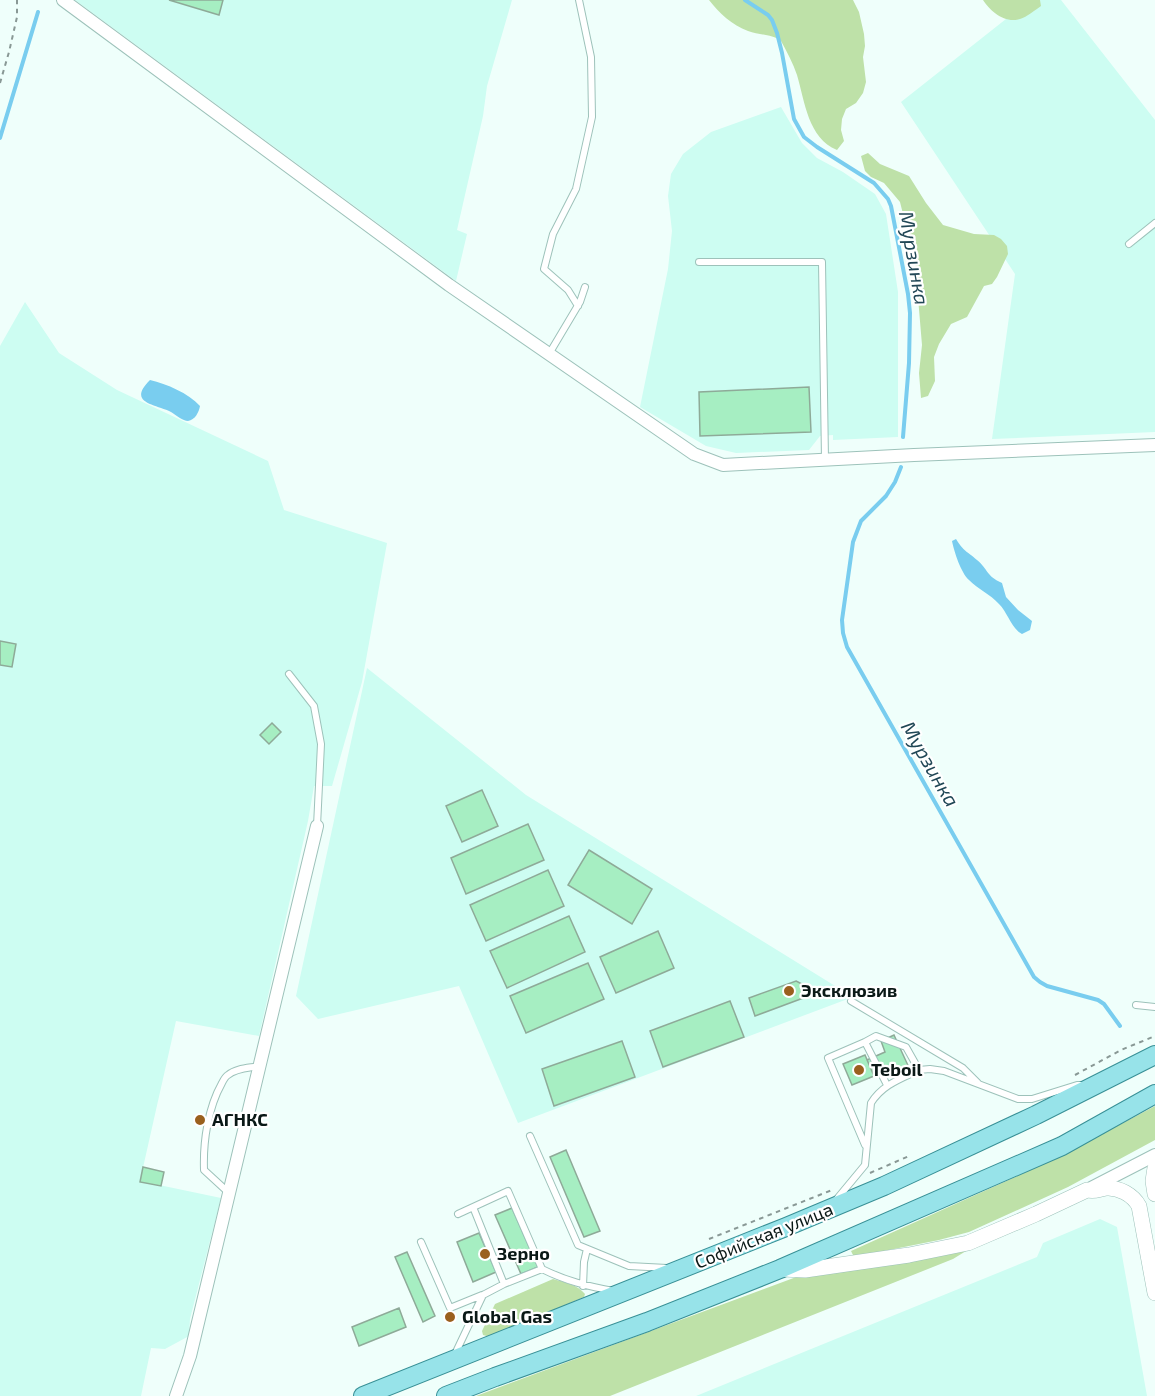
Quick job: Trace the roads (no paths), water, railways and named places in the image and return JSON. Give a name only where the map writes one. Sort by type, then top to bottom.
[{"type":"main road","name":"Софийская улица","points":[[363,1396],[828,1210],[917,1171],[1155,1055]]},
{"type":"main road","name":"Софийская улица","points":[[446,1396],[647,1322],[780,1269],[1062,1146],[1155,1094]]},
{"type":"street","points":[[63,0],[449,285],[694,454],[723,465],[1155,445]]},
{"type":"street","points":[[176,1396],[190,1356],[317,826]]},
{"type":"street","name":"Софийская улица","points":[[780,1269],[805,1270],[909,1255],[968,1243],[1087,1190],[1155,1155]]},
{"type":"street","points":[[1155,1168],[1155,1194]]},
{"type":"street","points":[[1087,1190],[1107,1188],[1117,1190],[1127,1193],[1136,1201],[1139,1206],[1155,1293]]},
{"type":"lane","points":[[578,306],[568,290],[544,269],[553,234],[576,189],[592,117],[591,57],[579,0]]},
{"type":"lane","points":[[1129,244],[1155,223]]},
{"type":"lane","points":[[699,262],[822,262],[825,460]]},
{"type":"lane","points":[[549,354],[578,306],[585,287]]},
{"type":"lane","points":[[289,674],[314,706],[321,744],[317,826]]},
{"type":"lane","points":[[851,1001],[963,1068],[981,1085]]},
{"type":"lane","points":[[1136,1005],[1155,1007]]},
{"type":"lane","points":[[866,1148],[828,1058],[876,1036],[906,1047],[919,1070]]},
{"type":"lane","points":[[865,1042],[886,1085]]},
{"type":"lane","points":[[229,1193],[204,1170],[203,1154],[208,1120],[216,1093],[227,1075],[260,1066]]},
{"type":"lane","points":[[828,1210],[865,1165],[871,1103],[886,1085],[919,1070],[930,1069],[944,1071],[1018,1099],[1032,1099],[1077,1085],[1092,1087]]},
{"type":"lane","points":[[530,1136],[578,1245],[629,1266],[682,1269]]},
{"type":"lane","points":[[458,1214],[508,1191],[542,1269],[583,1286],[623,1292]]},
{"type":"lane","points":[[472,1207],[504,1284]]},
{"type":"lane","points":[[421,1242],[450,1308],[542,1269]]},
{"type":"lane","points":[[583,1286],[587,1248]]},
{"type":"lane","points":[[452,1361],[483,1295]]},
{"type":"water","points":[[150,380],[183,393],[200,406],[193,419],[186,421],[146,402],[141,394]]},
{"type":"water","points":[[956,539],[990,575],[1002,583],[1006,597],[1032,621],[1030,630],[1022,634],[1018,631],[999,604],[966,577],[953,545],[952,541]]},
{"type":"waterway","name":"Мурзинка","points":[[745,0],[772,20],[782,53],[794,119],[804,137],[874,183],[891,206],[910,313],[909,363],[903,437]]},
{"type":"waterway","points":[[0,138],[38,12]]},
{"type":"waterway","name":"Мурзинка","points":[[901,467],[886,496],[861,521],[853,542],[842,620],[847,647],[1034,977],[1047,986],[1098,1000],[1104,1004],[1120,1026]]},
{"type":"place","name":"Эксклюзив","points":[[789,991]]},
{"type":"place","name":"Teboil","points":[[859,1070]]},
{"type":"place","name":"АГНКС","points":[[200,1120]]},
{"type":"place","name":"Зерно","points":[[485,1254]]},
{"type":"place","name":"Global Gas","points":[[450,1317]]}]
